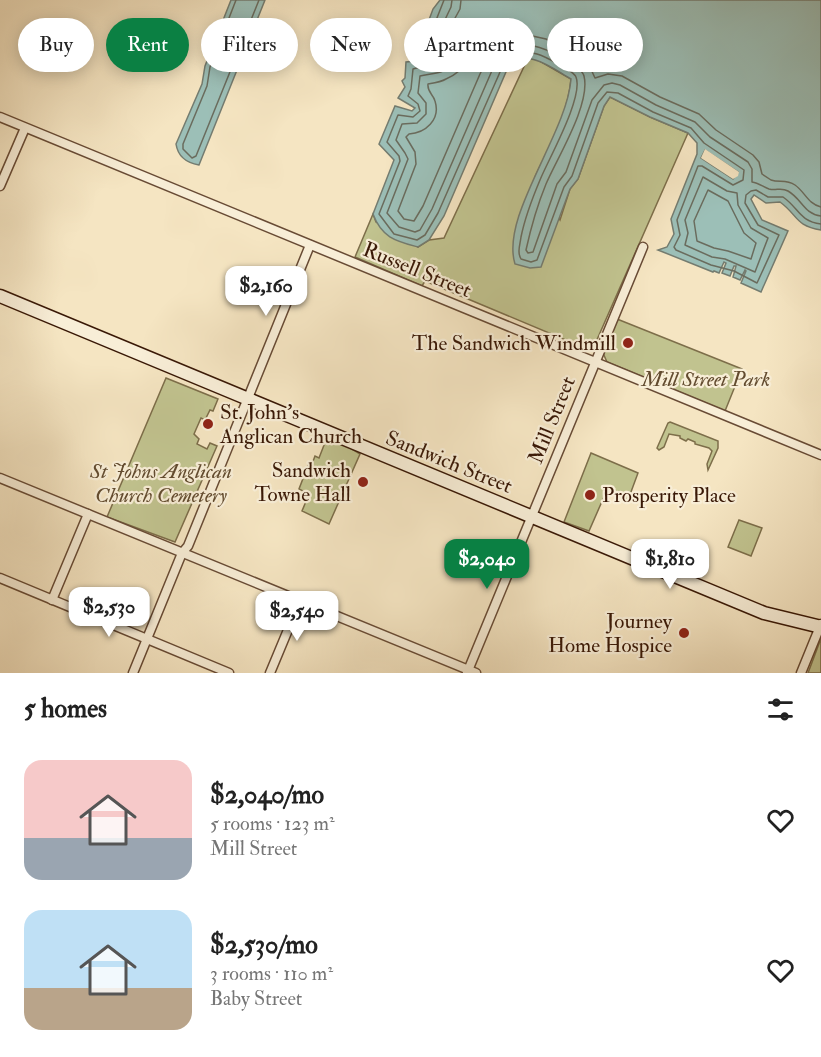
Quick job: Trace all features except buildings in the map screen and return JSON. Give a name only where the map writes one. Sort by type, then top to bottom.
[{"type":"main road","name":"Sandwich Street","points":[[0,296],[764,613],[821,626]]},
{"type":"street","name":"Russell Street","points":[[0,117],[821,455]]},
{"type":"street","points":[[0,186],[26,128]]},
{"type":"street","points":[[133,673],[182,553],[188,546],[310,245]]},
{"type":"street","name":"Mill Street","points":[[470,672],[643,247]]},
{"type":"street","points":[[0,478],[470,672]]},
{"type":"street","points":[[52,600],[88,514]]},
{"type":"street","points":[[0,578],[229,673]]},
{"type":"street","points":[[270,673],[300,601]]},
{"type":"street","points":[[801,673],[821,626]]},
{"type":"green space","points":[[535,59],[547,65],[547,72],[559,72],[571,79],[562,117],[535,177],[560,220],[570,189],[578,179],[604,106],[610,97],[688,133],[592,351],[425,281],[422,286],[355,257],[373,214],[376,222],[418,247],[429,240],[444,238],[521,72],[535,72]]},
{"type":"green space","name":"Mill Street Park","points":[[617,319],[742,369],[725,411],[607,362],[603,353]]},
{"type":"green space","name":"St Johns Anglican Church Cemetery","points":[[166,378],[218,399],[213,411],[210,410],[205,420],[201,418],[194,434],[199,439],[197,444],[207,449],[210,443],[217,446],[175,542],[107,517]]},
{"type":"green space","points":[[670,422],[718,441],[718,448],[708,470],[707,464],[712,451],[709,448],[669,434],[664,447],[659,450],[657,448]]},
{"type":"green space","points":[[326,440],[340,443],[360,454],[329,524],[302,511],[309,494],[299,489],[309,463],[312,464],[315,456],[319,458]]},
{"type":"green space","name":"Prosperity Place","points":[[591,453],[638,473],[628,500],[607,490],[589,531],[564,522]]},
{"type":"green space","points":[[739,520],[762,528],[751,556],[728,547]]},
{"type":"green space","points":[[821,638],[821,673],[808,673],[820,641]]},
{"type":"water","points":[[231,0],[265,0],[258,18],[224,18]]},
{"type":"water","points":[[440,0],[821,0],[821,230],[801,223],[780,202],[766,203],[754,195],[751,199],[762,220],[788,231],[761,292],[741,283],[745,270],[740,280],[733,277],[736,266],[730,276],[722,273],[726,263],[724,262],[719,273],[713,272],[658,250],[667,247],[674,234],[671,219],[697,154],[697,143],[688,133],[610,97],[604,106],[578,179],[570,189],[541,267],[530,268],[515,264],[513,245],[517,223],[567,101],[571,79],[559,72],[643,72],[643,18],[547,18],[547,65],[535,60],[535,18],[430,18]],"holes":[[[705,150],[738,172],[733,179],[701,158]]]},
{"type":"water","points":[[204,72],[236,72],[199,165],[184,159],[176,144],[202,84]]},
{"type":"water","points":[[405,72],[506,72],[444,216],[429,240],[418,247],[403,243],[385,233],[373,214],[394,160],[379,144],[395,106],[412,111],[415,108],[398,98],[405,87],[402,81]]},
{"type":"pier","points":[[705,149],[739,172],[738,176],[733,179],[701,158]]},
{"type":"place","name":"The Sandwich Windmill","points":[[628,343]]},
{"type":"place","name":"St. John's Anglican Church","points":[[208,424]]},
{"type":"place","name":"Sandwich Towne Hall","points":[[363,482]]},
{"type":"place","name":"Prosperity Place","points":[[590,495]]},
{"type":"place","name":"Journey Home Hospice","points":[[684,633]]}]
